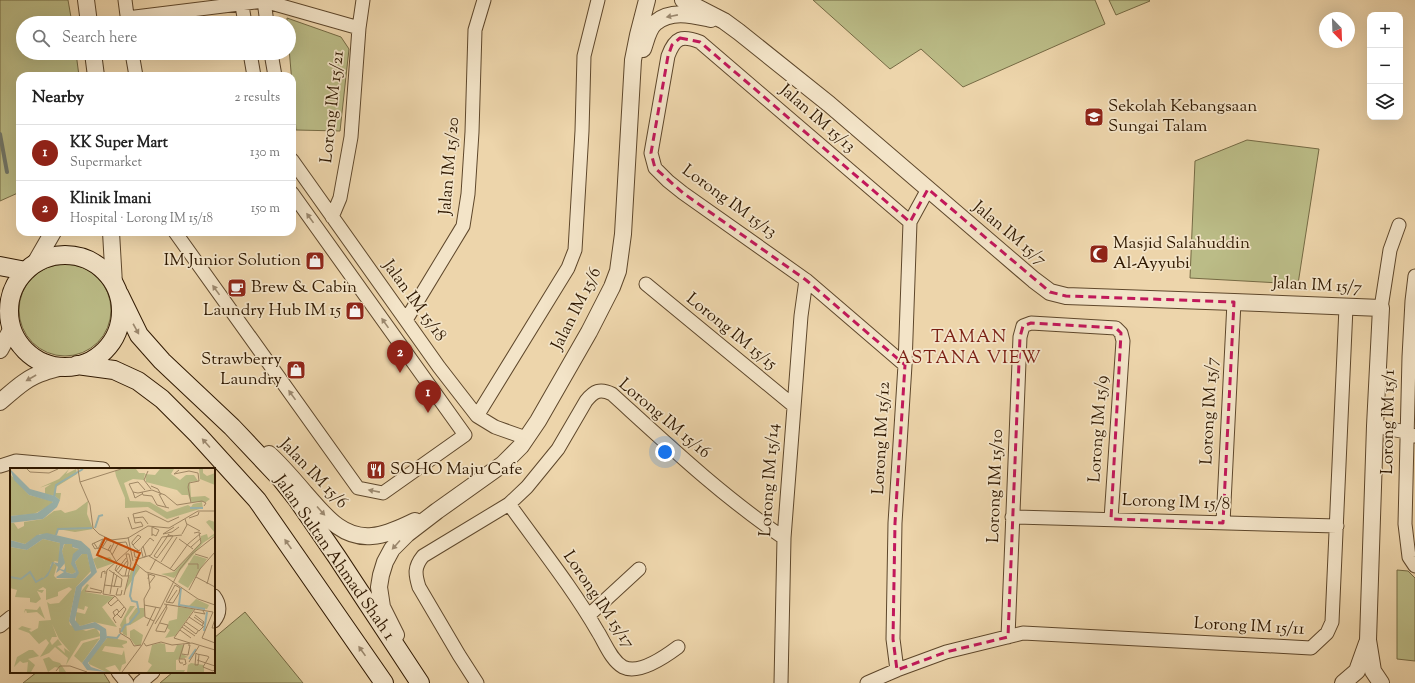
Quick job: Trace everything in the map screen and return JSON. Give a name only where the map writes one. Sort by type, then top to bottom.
[{"type":"main road","points":[[63,255],[84,258],[102,268],[117,289],[121,305],[121,316],[115,336],[110,344],[100,354],[87,362],[72,366],[47,363],[29,353],[22,346],[7,320],[11,298],[20,279],[30,268],[53,256],[63,255]]},
{"type":"main road","points":[[0,266],[30,268]]},
{"type":"main road","name":"Jalan Sultan Ahmad Shah 1","points":[[117,289],[139,335],[162,361],[232,427],[282,480],[297,499],[417,679]]},
{"type":"main road","name":"Jalan Sultan Ahmad Shah 1","points":[[72,366],[114,370],[138,381],[162,399],[198,435],[257,500],[384,683]]},
{"type":"street","points":[[86,0],[88,16]]},
{"type":"street","points":[[124,0],[126,16]]},
{"type":"street","name":"Lorong IM 15/21","points":[[332,217],[340,198],[351,138],[359,28],[363,0]]},
{"type":"street","name":"Jalan IM 15/20","points":[[406,320],[463,226],[468,194],[475,30],[484,0]]},
{"type":"street","name":"Jalan IM 15/6","points":[[477,416],[568,268],[575,250],[584,56],[598,0]]},
{"type":"street","name":"Jalan IM 15/6","points":[[417,679],[382,607],[379,587],[385,562],[392,549],[407,534],[436,511],[503,464],[516,452],[538,420],[612,287],[618,271],[624,234],[633,60],[647,0]]},
{"type":"street","name":"Jalan IM 15/7","points":[[683,0],[724,21],[829,104],[1034,280],[1050,292],[1066,296],[1382,308]]},
{"type":"street","points":[[705,0],[724,21]]},
{"type":"street","points":[[241,1],[244,16]]},
{"type":"street","points":[[156,16],[241,1],[264,1],[359,28]]},
{"type":"street","points":[[264,1],[266,16]]},
{"type":"street","points":[[632,83],[649,31],[655,23],[665,17],[675,14],[685,14],[724,21]]},
{"type":"street","name":"Lorong IM 15/13","points":[[700,42],[689,38],[680,38],[672,45],[668,56],[651,153],[655,168],[668,181],[806,280],[904,365]]},
{"type":"street","name":"Jalan IM 15/13","points":[[700,42],[910,222]]},
{"type":"street","points":[[94,60],[95,72]]},
{"type":"street","points":[[133,60],[135,72]]},
{"type":"street","points":[[251,60],[253,72]]},
{"type":"street","points":[[273,60],[274,72]]},
{"type":"street","name":"Jalan IM 15/18","points":[[296,166],[439,367],[477,416],[496,427],[526,438]]},
{"type":"street","name":"Lorong IM 15/12","points":[[897,670],[893,639],[895,530],[910,222],[928,189]]},
{"type":"street","points":[[178,236],[358,488],[383,493],[464,435],[296,199]]},
{"type":"street","name":"Jalan IM 15/7","points":[[1368,640],[1375,426],[1382,308],[1390,250],[1399,225]]},
{"type":"street","points":[[30,268],[50,236]]},
{"type":"street","points":[[111,236],[117,289]]},
{"type":"street","name":"Lorong IM 15/1","points":[[1415,276],[1411,434],[1405,524],[1409,558],[1415,566]]},
{"type":"street","name":"Lorong IM 15/14","points":[[781,683],[784,538],[801,316],[806,280]]},
{"type":"street","name":"Lorong IM 15/15","points":[[646,284],[794,406]]},
{"type":"street","name":"Lorong IM 15/7","points":[[1223,523],[1234,302]]},
{"type":"street","name":"Lorong IM 15/11","points":[[867,683],[946,652],[1023,633],[1311,648],[1327,633],[1332,622],[1338,526],[1346,307]]},
{"type":"street","points":[[0,350],[7,320]]},
{"type":"street","name":"Lorong IM 15/9","points":[[1020,336],[1023,326],[1031,323],[1116,328],[1121,333],[1122,341],[1111,519]]},
{"type":"street","name":"Lorong IM 15/10","points":[[1008,637],[1020,336]]},
{"type":"street","points":[[0,402],[21,384],[34,376],[72,366]]},
{"type":"street","name":"Lorong IM 15/16","points":[[477,683],[458,655],[419,587],[415,576],[417,564],[423,556],[509,504],[527,487],[558,449],[591,394],[600,390],[605,390],[612,394],[685,460],[762,523],[784,538]]},
{"type":"street","points":[[1375,426],[1411,434]]},
{"type":"street","name":"Jalan IM 15/6","points":[[232,427],[272,457],[329,520],[348,533],[363,536],[379,535],[404,526],[436,511]]},
{"type":"street","points":[[0,466],[16,461],[92,468]]},
{"type":"street","name":"Lorong IM 15/17","points":[[509,504],[589,615],[614,659],[624,667],[635,669],[662,659],[678,647]]},
{"type":"street","name":"Lorong IM 15/8","points":[[1012,517],[1338,526]]},
{"type":"street","points":[[589,615],[639,569]]},
{"type":"street","points":[[215,598],[219,604],[218,616],[215,620]]},
{"type":"street","points":[[0,626],[10,618]]},
{"type":"street","points":[[1343,683],[1357,671],[1368,640]]},
{"type":"street","points":[[1368,640],[1373,670],[1381,683]]},
{"type":"street","points":[[119,673],[127,683]]},
{"type":"street","points":[[140,683],[152,673]]},
{"type":"highlighted area","points":[[680,38],[700,42],[910,222],[928,189],[1050,292],[1066,296],[1234,302],[1223,523],[1111,519],[1121,333],[1116,328],[1031,323],[1023,326],[1020,337],[1008,637],[946,652],[897,670],[893,639],[895,523],[905,365],[806,280],[683,193],[655,168],[651,153],[668,56],[672,45]]},
{"type":"green space","points":[[0,0],[68,0],[71,16],[16,16],[16,60],[77,60],[78,72],[16,72],[16,194],[0,201]]},
{"type":"green space","points":[[813,0],[1095,0],[1105,24],[963,87],[921,49],[890,69]]},
{"type":"green space","points":[[1109,0],[1149,0],[1150,1],[1116,15]]},
{"type":"green space","points":[[296,21],[341,37],[349,49],[340,131],[296,130],[296,72],[291,72],[290,60],[296,60]]},
{"type":"green space","points":[[1247,140],[1319,149],[1298,284],[1190,278],[1195,161]]},
{"type":"green space","points":[[65,264],[83,268],[97,278],[107,292],[111,310],[107,328],[97,342],[83,352],[65,356],[47,352],[33,342],[23,328],[19,310],[23,292],[33,278],[47,268]]},
{"type":"green space","points":[[1397,570],[1408,571],[1415,578],[1415,661],[1397,659]]},
{"type":"green space","points":[[245,612],[303,683],[160,683],[172,673],[215,673],[215,637]]},
{"type":"green space","points":[[36,673],[104,673],[110,683],[23,683]]},
{"type":"waterway","points":[[0,134],[7,172]]},
{"type":"place","name":"Sekolah Kebangsaan Sungai Talam","points":[[1094,117]]},
{"type":"place","name":"Masjid Salahuddin Al-Ayyubi","points":[[1099,254]]},
{"type":"place","name":"IM Junior Solution","points":[[315,261]]},
{"type":"place","name":"Brew & Cabin","points":[[237,288]]},
{"type":"place","name":"Laundry Hub IM 15","points":[[355,311]]},
{"type":"place","name":"Strawberry Laundry","points":[[296,370]]},
{"type":"place","name":"Klinik Imani","points":[[400,373]]},
{"type":"place","name":"KK Super Mart","points":[[428,413]]},
{"type":"place","name":"SOHO Maju Cafe","points":[[376,470]]},
{"type":"district","name":"TAMAN ASTANA VIEW","points":[[969,348]]}]
